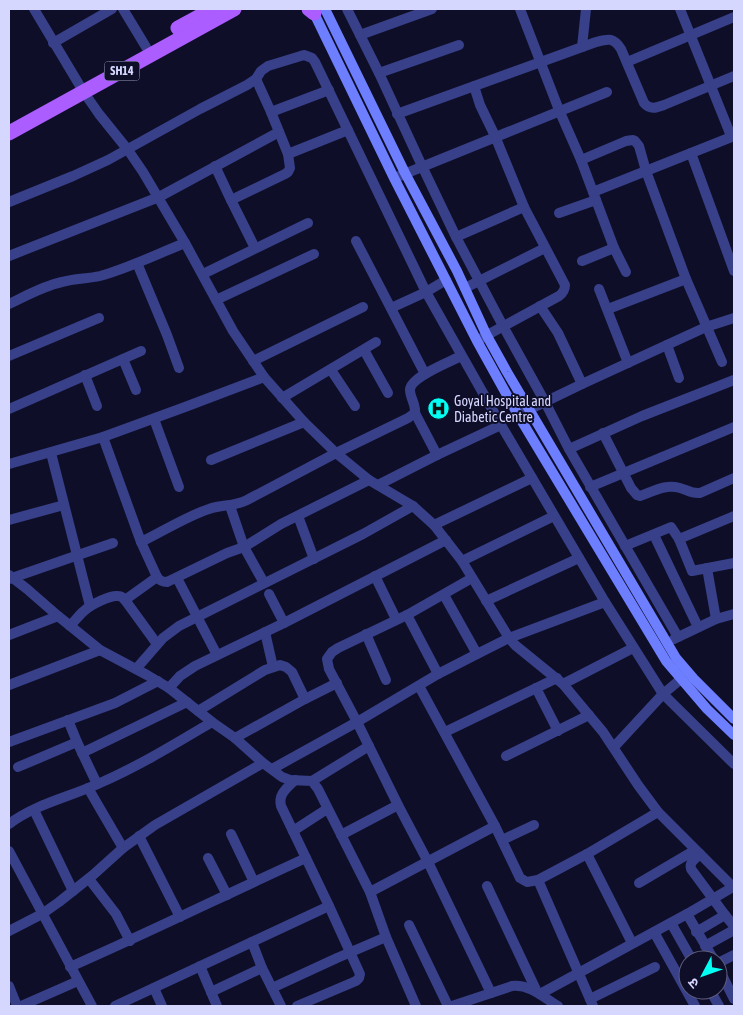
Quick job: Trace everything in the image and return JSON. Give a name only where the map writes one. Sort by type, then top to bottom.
[{"type":"main road","name":"SH14","points":[[9,133],[146,47],[213,9]]},
{"type":"main road","name":"SH14","points":[[9,122],[234,9]]},
{"type":"main road","points":[[315,10],[405,173],[465,288],[487,336],[528,410],[676,658],[734,719]]},
{"type":"main road","points":[[315,10],[394,178],[477,341],[518,415],[657,646],[680,679],[734,735]]},
{"type":"street","points":[[34,9],[80,88],[128,150],[159,197],[186,242],[233,331],[264,377],[304,422],[336,453],[374,483],[412,506],[434,525],[462,561],[509,638],[560,681],[614,747],[658,812],[734,888],[538,993]]},
{"type":"street","points":[[53,43],[112,9]]},
{"type":"street","points":[[123,9],[146,47]]},
{"type":"street","points":[[347,9],[456,237],[590,487],[678,637]]},
{"type":"street","points":[[360,35],[432,9]]},
{"type":"street","points":[[582,47],[586,9]]},
{"type":"street","points":[[559,213],[646,171],[733,136],[680,9]]},
{"type":"street","points":[[524,10],[559,110],[581,160],[614,248],[626,272]]},
{"type":"street","points":[[626,62],[734,17]]},
{"type":"street","points":[[397,114],[609,39],[613,40],[621,49],[644,103],[651,108],[664,106],[734,76]]},
{"type":"street","points":[[379,73],[459,45]]},
{"type":"street","points":[[9,202],[80,173],[128,150],[247,85],[256,79],[261,71],[268,66],[304,55],[312,58],[426,292],[461,356],[605,602],[663,694],[734,764]]},
{"type":"street","points":[[231,200],[288,172],[290,163],[271,112],[256,79]]},
{"type":"street","points":[[474,86],[480,105],[524,207],[563,281],[565,289],[559,296],[477,341]]},
{"type":"street","points":[[271,112],[328,90]]},
{"type":"street","points":[[394,178],[606,92]]},
{"type":"street","points":[[288,154],[348,130]]},
{"type":"street","points":[[9,256],[159,197],[279,132]]},
{"type":"street","points":[[581,160],[618,144],[633,140],[639,146],[646,171],[686,279],[722,362]]},
{"type":"street","points":[[691,153],[731,255],[734,271]]},
{"type":"street","points":[[215,166],[255,248]]},
{"type":"street","points":[[456,237],[524,207]]},
{"type":"street","points":[[203,274],[308,223]]},
{"type":"street","points":[[356,241],[425,374]]},
{"type":"street","points":[[9,304],[61,282],[99,276],[137,263],[186,242]]},
{"type":"street","points":[[465,288],[545,248]]},
{"type":"street","points":[[582,262],[614,248]]},
{"type":"street","points":[[216,300],[314,254]]},
{"type":"street","points":[[137,263],[179,368]]},
{"type":"street","points":[[608,309],[686,279]]},
{"type":"street","points":[[391,308],[426,292],[446,280]]},
{"type":"street","points":[[599,289],[628,363]]},
{"type":"street","points":[[540,306],[558,333],[582,384]]},
{"type":"street","points":[[252,360],[363,307]]},
{"type":"street","points":[[9,356],[99,318]]},
{"type":"street","points":[[518,415],[706,327],[734,320]]},
{"type":"street","points":[[282,398],[376,342]]},
{"type":"street","points":[[667,345],[679,378]]},
{"type":"street","points":[[364,350],[388,393]]},
{"type":"street","points":[[9,409],[141,351]]},
{"type":"street","points":[[437,455],[415,412],[416,409],[410,388],[411,384],[425,374],[461,356]]},
{"type":"street","points":[[123,359],[136,390]]},
{"type":"street","points":[[331,370],[355,406]]},
{"type":"street","points":[[85,375],[97,406]]},
{"type":"street","points":[[9,464],[102,437],[264,377]]},
{"type":"street","points":[[569,449],[642,416],[734,380]]},
{"type":"street","points":[[141,542],[215,506],[230,506],[247,500],[408,418],[415,412]]},
{"type":"street","points":[[154,419],[179,487]]},
{"type":"street","points":[[211,460],[304,422]]},
{"type":"street","points":[[102,437],[141,542],[157,577],[167,582],[227,553],[244,547],[298,516],[501,425]]},
{"type":"street","points":[[590,487],[734,427]]},
{"type":"street","points":[[603,433],[623,474],[637,495],[640,496],[656,488],[663,487],[677,487],[700,493],[734,478]]},
{"type":"street","points":[[51,452],[90,606]]},
{"type":"street","points":[[434,525],[532,478]]},
{"type":"street","points":[[9,520],[64,505]]},
{"type":"street","points":[[230,506],[244,547],[264,583]]},
{"type":"street","points":[[136,668],[170,632],[382,524],[412,506]]},
{"type":"street","points":[[298,516],[314,559]]},
{"type":"street","points":[[462,561],[554,516]]},
{"type":"street","points":[[679,539],[734,516]]},
{"type":"street","points":[[625,546],[671,527],[679,539],[692,571],[734,563]]},
{"type":"street","points":[[654,535],[698,627]]},
{"type":"street","points":[[169,688],[187,670],[284,623],[446,540]]},
{"type":"street","points":[[10,577],[113,543]]},
{"type":"street","points":[[486,601],[579,558]]},
{"type":"street","points":[[706,568],[716,618]]},
{"type":"street","points":[[375,576],[396,619]]},
{"type":"street","points":[[10,577],[100,650],[136,668],[169,688],[235,738],[282,777],[290,780],[312,781],[369,746]]},
{"type":"street","points":[[125,600],[157,577]]},
{"type":"street","points":[[177,578],[217,655]]},
{"type":"street","points":[[472,578],[406,615],[338,648],[328,656],[327,664],[428,862],[491,993]]},
{"type":"street","points":[[269,594],[284,623]]},
{"type":"street","points":[[444,595],[477,654]]},
{"type":"street","points":[[70,626],[90,606],[106,599],[122,596],[157,644]]},
{"type":"street","points":[[9,931],[42,914],[73,892],[123,848],[167,818],[358,722],[438,674],[509,638],[605,602]]},
{"type":"street","points":[[657,646],[716,618],[734,614]]},
{"type":"street","points":[[406,615],[438,674]]},
{"type":"street","points":[[9,635],[58,616]]},
{"type":"street","points":[[265,632],[273,667]]},
{"type":"street","points":[[366,634],[386,680]]},
{"type":"street","points":[[445,732],[536,688],[560,681],[633,648]]},
{"type":"street","points":[[9,685],[100,650]]},
{"type":"street","points":[[198,711],[264,670],[280,665],[292,672],[305,699]]},
{"type":"street","points":[[614,747],[663,694],[680,679]]},
{"type":"street","points":[[9,742],[115,703],[158,681]]},
{"type":"street","points":[[235,738],[337,683]]},
{"type":"street","points":[[419,686],[495,826],[520,878],[527,882],[534,882],[587,854],[658,812]]},
{"type":"street","points":[[536,688],[558,731]]},
{"type":"street","points":[[82,753],[186,702]]},
{"type":"street","points":[[506,756],[589,715]]},
{"type":"street","points":[[68,720],[82,753],[92,786],[123,848]]},
{"type":"street","points":[[9,824],[34,810],[139,765],[212,722]]},
{"type":"street","points":[[18,767],[76,742]]},
{"type":"street","points":[[295,780],[281,794],[279,800],[360,974],[359,978],[352,983],[297,1006]]},
{"type":"street","points":[[312,781],[318,789],[370,892],[404,982],[416,1006]]},
{"type":"street","points":[[341,835],[398,804]]},
{"type":"street","points":[[293,831],[328,809]]},
{"type":"street","points":[[34,810],[73,892]]},
{"type":"street","points":[[502,840],[534,825]]},
{"type":"street","points":[[370,892],[495,826]]},
{"type":"street","points":[[231,834],[254,882]]},
{"type":"street","points":[[139,836],[180,917]]},
{"type":"street","points":[[9,851],[92,1006]]},
{"type":"street","points":[[639,883],[697,852]]},
{"type":"street","points":[[697,852],[690,866],[712,899],[734,926]]},
{"type":"street","points":[[587,854],[632,943]]},
{"type":"street","points":[[208,858],[227,895]]},
{"type":"street","points":[[70,967],[130,941],[306,858]]},
{"type":"street","points":[[89,878],[116,914],[130,941]]},
{"type":"street","points":[[538,880],[592,1003],[655,967]]},
{"type":"street","points":[[487,886],[538,993]]},
{"type":"street","points":[[115,1006],[329,906]]},
{"type":"street","points":[[687,914],[708,950]]},
{"type":"street","points":[[696,932],[725,915]]},
{"type":"street","points":[[671,922],[686,950]]},
{"type":"street","points":[[409,925],[448,1006]]},
{"type":"street","points":[[705,946],[734,930]]},
{"type":"street","points":[[654,932],[678,971]]},
{"type":"street","points":[[272,988],[386,937]]},
{"type":"street","points":[[252,942],[262,968],[281,1006]]},
{"type":"street","points":[[200,966],[217,1006]]},
{"type":"street","points":[[211,992],[262,968]]},
{"type":"street","points":[[21,1006],[78,981]]},
{"type":"street","points":[[452,1006],[519,985],[538,993],[552,1005]]},
{"type":"street","points":[[9,986],[16,1006]]},
{"type":"street","points":[[728,987],[734,998]]},
{"type":"street","points":[[154,988],[162,1006]]},
{"type":"place","name":"Goyal Hospital and Diabetic Centre","points":[[438,409]]}]
